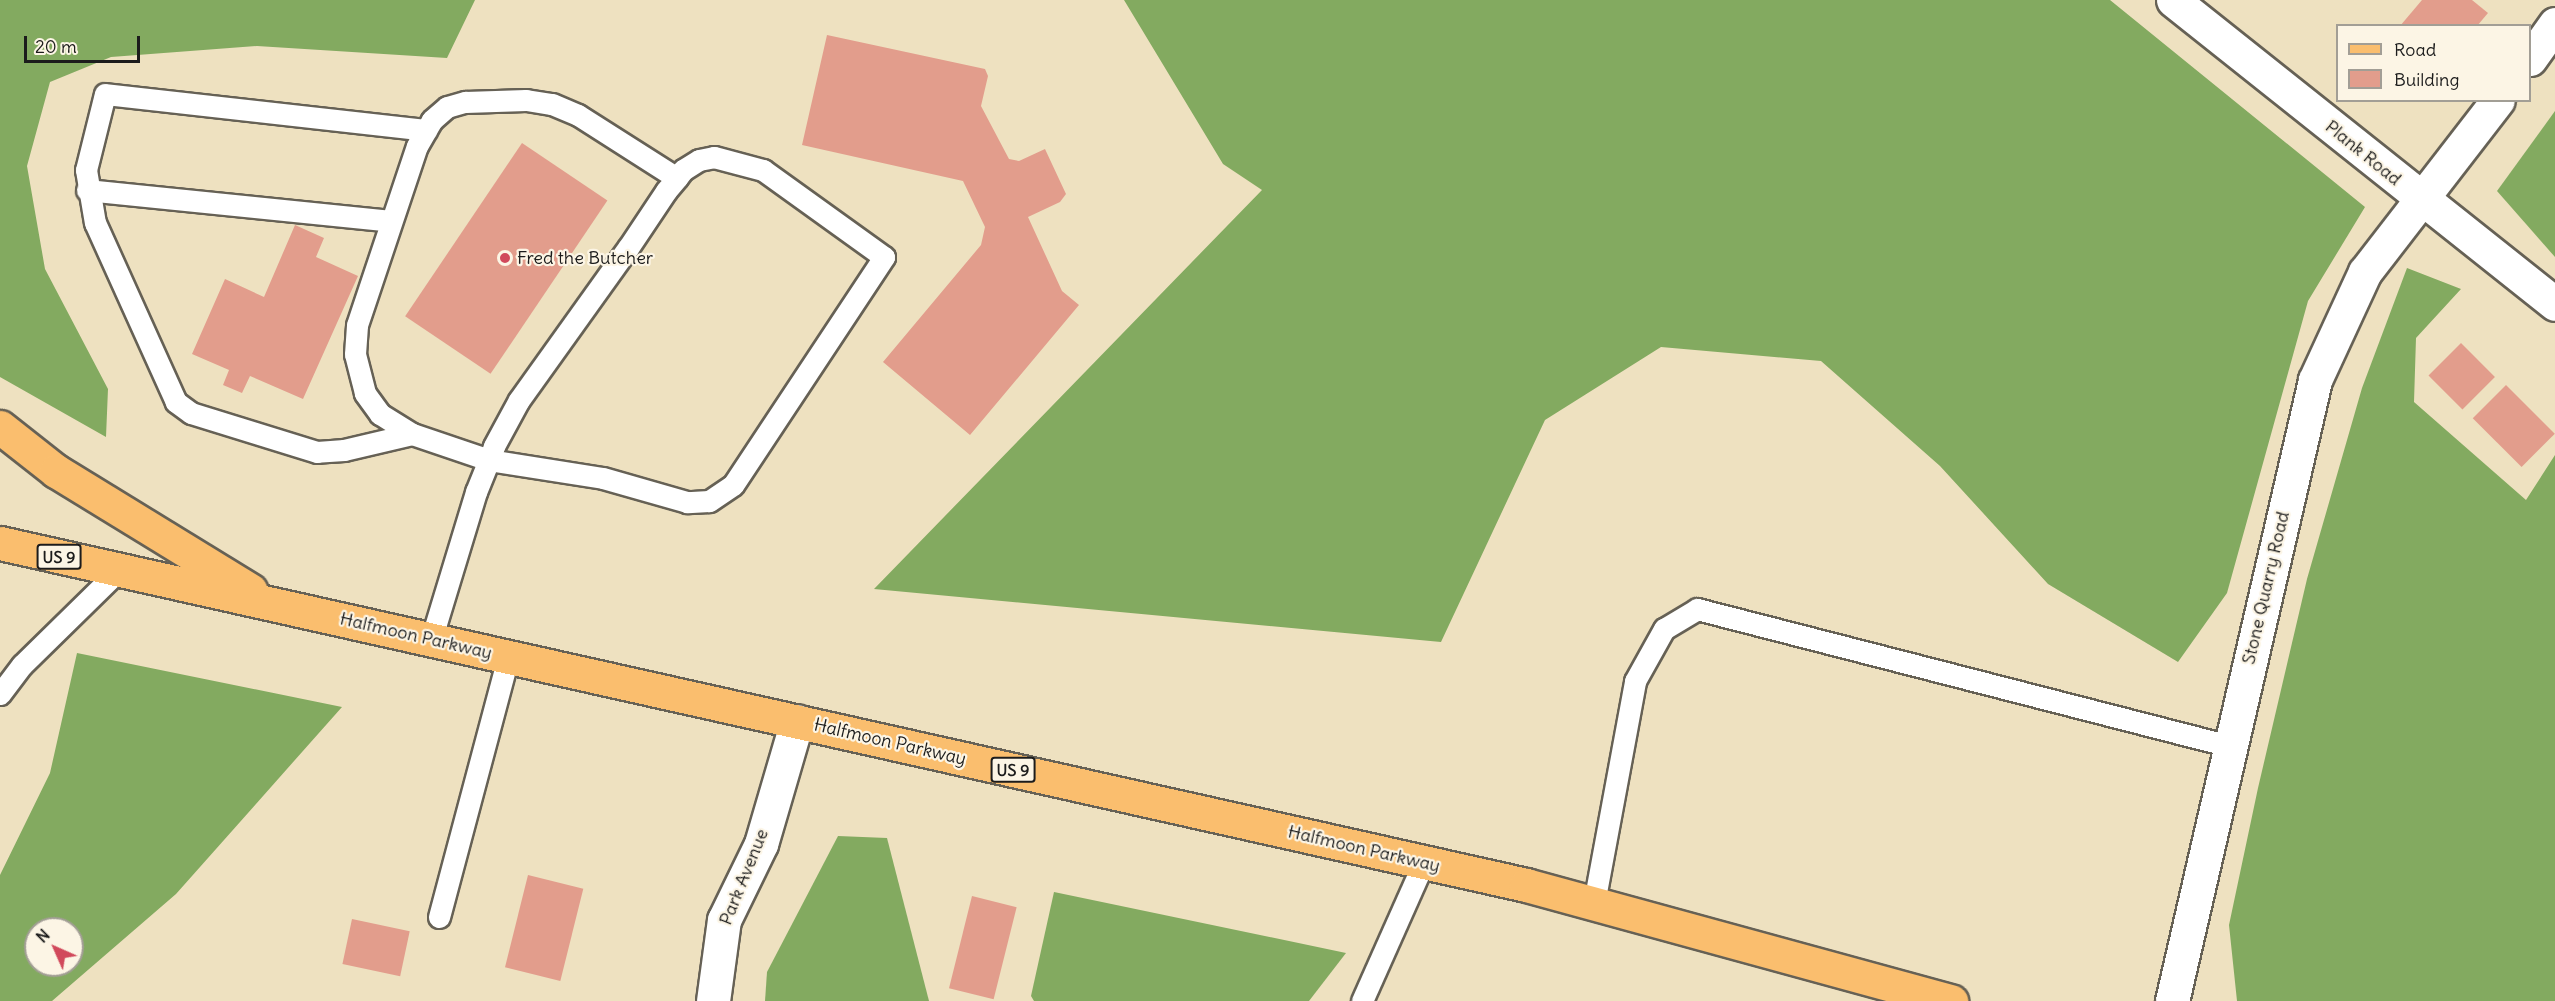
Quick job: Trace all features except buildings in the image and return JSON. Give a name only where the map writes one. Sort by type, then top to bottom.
[{"type":"main road","points":[[0,427],[56,471],[274,605]]},
{"type":"main road","name":"Halfmoon Parkway","points":[[0,543],[1424,862],[1594,903],[1951,1001]]},
{"type":"street","name":"Plank Road","points":[[2173,0],[2420,199],[2555,304]]},
{"type":"street","points":[[2531,56],[2555,24]]},
{"type":"street","name":"Stone Quarry Road","points":[[2172,1001],[2315,380],[2365,272],[2496,102]]},
{"type":"street","name":"Park Avenue","points":[[713,1001],[724,920],[761,844],[796,721]]},
{"type":"lane","points":[[412,434],[344,450],[317,452],[191,413],[176,402],[95,223],[87,190],[86,170],[105,94],[426,130]]},
{"type":"lane","points":[[431,640],[489,460],[519,400],[677,178],[699,160],[714,157],[739,161],[763,170],[884,257],[733,485],[709,501],[687,502],[603,478],[489,460],[412,434],[380,414],[365,393],[354,354],[357,325],[390,221],[426,130],[447,107],[465,102],[526,100],[552,104],[578,115],[677,178]]},
{"type":"lane","points":[[87,190],[390,221]]},
{"type":"lane","points":[[0,694],[22,665],[119,570]]},
{"type":"lane","points":[[1594,903],[1635,681],[1664,629],[1697,609],[2230,746]]},
{"type":"lane","points":[[439,918],[508,657]]},
{"type":"lane","points":[[1362,1001],[1424,862]]},
{"type":"green space","points":[[0,0],[475,0],[447,58],[257,46],[111,57],[50,82],[27,166],[45,269],[108,389],[106,437],[0,377]]},
{"type":"green space","points":[[1124,0],[2110,0],[2365,207],[2308,301],[2227,593],[2178,662],[2048,584],[1940,466],[1821,361],[1661,347],[1545,420],[1441,642],[874,589],[1262,190],[1223,164]]},
{"type":"green space","points":[[2555,111],[2555,257],[2497,191]]},
{"type":"green space","points":[[2407,268],[2461,289],[2416,338],[2414,402],[2526,500],[2555,455],[2555,1001],[2237,1001],[2229,925],[2258,788],[2307,579],[2362,388]]},
{"type":"green space","points":[[77,653],[342,707],[176,894],[84,973],[84,917],[24,917],[24,977],[80,977],[52,1001],[0,1001],[0,875],[50,773]]},
{"type":"green space","points":[[838,836],[887,838],[929,1001],[765,1001],[767,972]]},
{"type":"green space","points":[[1054,892],[1346,953],[1309,1001],[1034,1001],[1031,996]]},
{"type":"place","name":"Fred the Butcher","points":[[505,258]]}]
